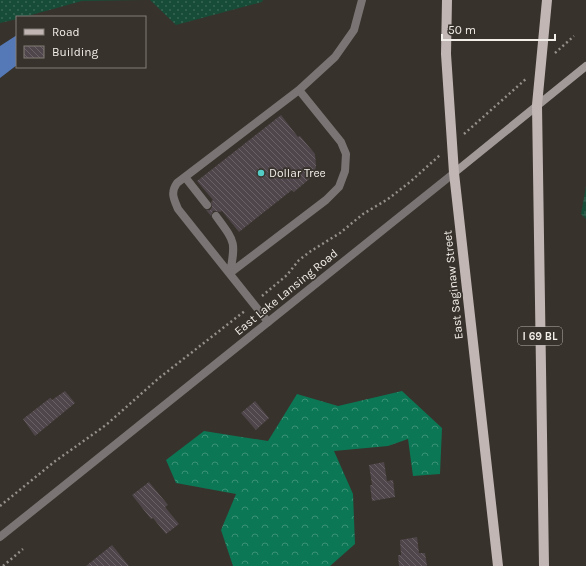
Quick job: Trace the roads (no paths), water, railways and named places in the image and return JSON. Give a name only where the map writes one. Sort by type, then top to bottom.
[{"type":"main road","name":"East Saginaw Street","points":[[447,0],[446,54],[454,173],[498,566]]},
{"type":"main road","name":"I 69 BL","points":[[544,566],[537,105],[547,0]]},
{"type":"main road","name":"East Lake Lansing Road","points":[[454,173],[586,66]]},
{"type":"street","points":[[268,322],[178,210],[173,196],[173,188],[177,183],[299,90],[335,57],[354,30],[362,0]]},
{"type":"street","points":[[230,273],[326,200],[339,187],[345,171],[346,154],[341,142],[299,90]]},
{"type":"street","name":"East Lake Lansing Road","points":[[0,537],[454,173]]},
{"type":"street","points":[[185,177],[207,205]]},
{"type":"street","points":[[216,216],[231,237],[234,249],[230,273]]},
{"type":"water","points":[[16,36],[16,66],[0,78],[0,46]]},
{"type":"place","name":"Dollar Tree","points":[[261,173]]}]
